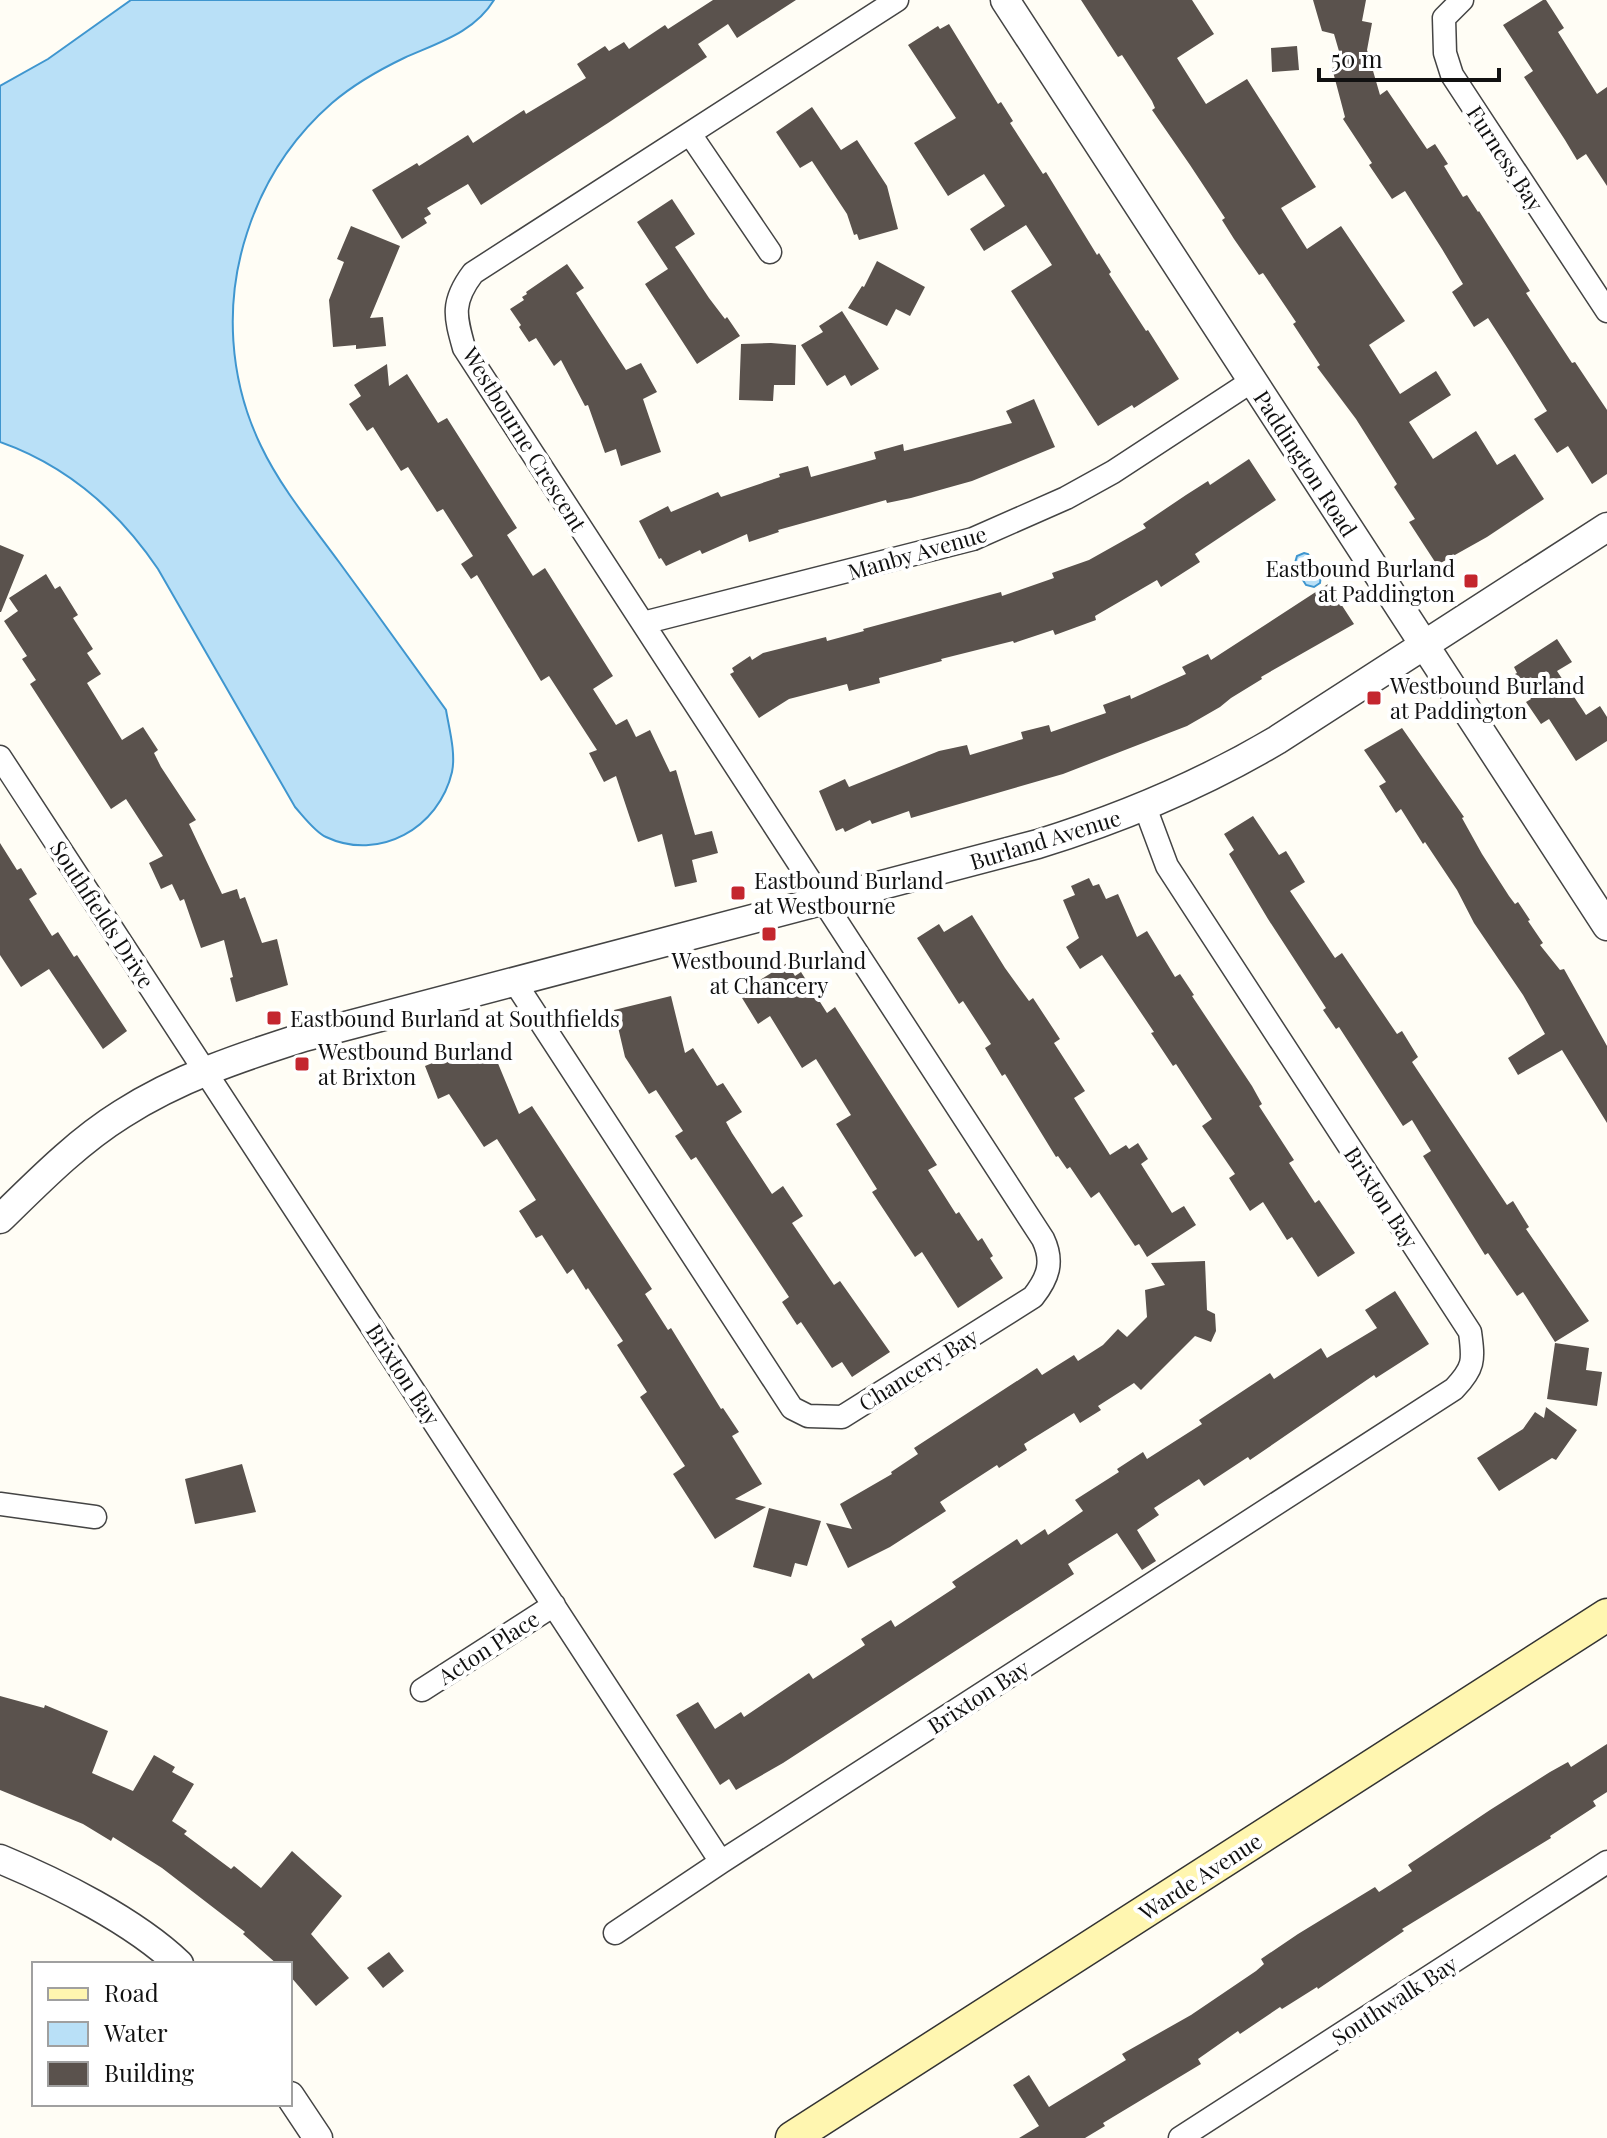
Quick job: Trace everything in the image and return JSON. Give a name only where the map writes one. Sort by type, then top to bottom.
[{"type":"main road","name":"Warde Avenue","points":[[792,2138],[1607,1615]]},
{"type":"street","name":"Westbourne Crescent","points":[[823,900],[464,348],[456,303],[473,273],[897,0]]},
{"type":"street","name":"Paddington Road","points":[[1005,0],[1606,923]]},
{"type":"street","name":"Furness Bay","points":[[1462,0],[1444,18],[1445,53],[1452,75],[1607,311]]},
{"type":"street","points":[[690,134],[770,252]]},
{"type":"street","name":"Manby Avenue","points":[[643,623],[973,539],[1066,498],[1113,472],[1252,381]]},
{"type":"street","name":"Burland Avenue","points":[[0,1219],[76,1148],[121,1114],[177,1083],[240,1057],[304,1037],[1038,844],[1145,807],[1232,767],[1277,740],[1607,527]]},
{"type":"street","name":"Southfields Drive","points":[[0,757],[206,1071]]},
{"type":"street","name":"Brixton Bay","points":[[206,1071],[721,1862],[1442,1397],[1470,1373],[1473,1359],[1470,1332],[1167,866],[1145,807]]},
{"type":"street","name":"Chancery Bay","points":[[514,981],[781,1394],[792,1408],[808,1416],[842,1417],[1033,1297],[1045,1281],[1049,1251],[823,900]]},
{"type":"street","points":[[0,1504],[95,1517]]},
{"type":"street","name":"Acton Place","points":[[422,1690],[554,1605]]},
{"type":"street","points":[[0,1859],[39,1875],[138,1932],[176,1962]]},
{"type":"street","points":[[615,1933],[721,1862]]},
{"type":"street","name":"Southwalk Bay","points":[[1180,2138],[1607,1862]]},
{"type":"street","points":[[292,2099],[318,2138]]},
{"type":"water","points":[[131,0],[494,0],[465,29],[366,78],[332,103],[304,131],[280,162],[261,197],[247,233],[235,287],[233,341],[236,368],[250,421],[261,446],[297,506],[446,710],[453,757],[445,792],[420,824],[386,842],[346,844],[326,837],[310,824],[295,807],[143,548],[90,492],[48,464],[0,442],[0,86],[48,59]]},
{"type":"water","points":[[1308,554],[1321,575],[1320,583],[1314,587],[1306,585],[1294,566],[1297,556]]},
{"type":"building","points":[[713,0],[796,0],[737,38],[728,24],[698,44],[707,57],[608,123],[481,205],[468,184],[427,208],[431,214],[424,218],[427,223],[402,239],[372,190],[417,163],[419,166],[468,135],[473,143],[524,110],[526,114],[586,78],[577,64],[605,46],[609,51],[624,42],[629,49],[665,25],[668,29]]},
{"type":"building","points":[[1081,0],[1192,0],[1214,34],[1177,58],[1206,104],[1247,79],[1316,187],[1281,208],[1307,249],[1341,226],[1405,321],[1369,345],[1400,394],[1436,371],[1451,395],[1409,422],[1433,459],[1476,431],[1497,465],[1515,454],[1544,499],[1487,537],[1437,565],[1409,522],[1415,519],[1394,487],[1397,484],[1356,419],[1317,367],[1320,365],[1293,324],[1296,322],[1263,273],[1259,275],[1234,239],[1222,220],[1225,218],[1152,110],[1155,108],[1152,101],[1122,55],[1118,57]]},
{"type":"building","points":[[1313,0],[1366,0],[1362,21],[1372,23],[1367,50],[1380,95],[1387,90],[1427,149],[1435,144],[1463,197],[1467,195],[1479,211],[1530,291],[1526,293],[1607,410],[1607,474],[1592,484],[1568,446],[1557,453],[1534,419],[1547,411],[1488,318],[1474,327],[1452,292],[1463,284],[1405,191],[1392,199],[1369,165],[1372,163],[1343,119],[1332,68],[1343,65],[1334,34],[1322,31]]},
{"type":"building","points":[[1543,0],[1564,28],[1558,32],[1597,94],[1607,87],[1607,186],[1586,154],[1577,160],[1524,77],[1533,71],[1503,25]]},
{"type":"building","points":[[949,24],[998,104],[1001,102],[1013,121],[1010,123],[1043,174],[1046,172],[1179,379],[1134,408],[1132,405],[1098,426],[1011,291],[1052,265],[1026,225],[984,251],[970,229],[1005,206],[984,174],[948,196],[914,143],[956,118],[908,45],[938,26],[940,29]]},
{"type":"building","points":[[1297,46],[1299,70],[1272,72],[1271,48]]},
{"type":"building","points":[[812,107],[841,150],[857,140],[887,186],[898,229],[859,240],[857,234],[854,235],[847,214],[812,161],[800,168],[776,132]]},
{"type":"building","points":[[672,199],[695,234],[675,247],[709,298],[740,336],[697,364],[645,284],[668,269],[637,222]]},
{"type":"building","points":[[351,226],[400,246],[370,318],[383,317],[386,346],[356,349],[356,345],[333,347],[329,300],[344,262],[337,259]]},
{"type":"building","points":[[877,261],[925,287],[910,316],[896,309],[887,326],[848,308],[864,287]]},
{"type":"building","points":[[567,264],[584,288],[576,293],[626,370],[641,363],[657,392],[643,399],[661,452],[621,466],[616,449],[605,453],[588,405],[585,406],[561,360],[554,366],[536,338],[529,342],[510,309],[524,300],[522,297],[526,292]]},
{"type":"building","points":[[842,311],[879,369],[851,386],[845,375],[827,386],[801,345],[823,332],[819,326]]},
{"type":"building","points":[[741,344],[796,345],[795,385],[774,385],[773,401],[739,400]]},
{"type":"building","points":[[387,364],[389,386],[407,374],[438,423],[447,418],[517,528],[507,535],[533,576],[545,568],[613,676],[593,689],[616,725],[627,719],[636,737],[650,730],[670,772],[676,770],[695,835],[712,831],[718,853],[692,860],[697,882],[675,887],[662,834],[638,842],[616,776],[604,782],[589,753],[597,750],[549,676],[541,681],[477,575],[471,579],[461,564],[473,556],[443,509],[437,512],[408,467],[401,471],[373,427],[367,431],[349,404],[361,396],[354,385]]},
{"type":"building","points":[[1034,399],[1055,447],[972,481],[911,498],[887,503],[886,500],[778,530],[749,542],[747,534],[666,566],[659,559],[639,521],[668,506],[671,512],[718,492],[721,497],[808,466],[811,477],[876,459],[874,452],[903,444],[904,451],[1012,423],[1006,411]]},
{"type":"building","points":[[1249,459],[1276,500],[1195,554],[1200,562],[1161,587],[1157,580],[1095,616],[1096,620],[1055,635],[1053,630],[1014,643],[941,659],[879,678],[880,683],[849,691],[847,684],[789,699],[759,718],[730,674],[734,672],[732,668],[750,656],[752,660],[763,653],[826,637],[827,641],[1001,592],[1002,596],[1054,578],[1052,573],[1089,560],[1146,528],[1143,524],[1186,495],[1208,481],[1210,485]]},
{"type":"building","points":[[0,545],[24,555],[1,612],[0,612]]},
{"type":"building","points":[[46,574],[55,589],[60,586],[78,615],[73,618],[93,649],[87,653],[101,674],[87,683],[122,740],[143,727],[158,750],[154,753],[161,767],[196,820],[189,824],[222,894],[237,889],[240,899],[245,897],[262,943],[277,939],[288,985],[236,1002],[224,940],[201,948],[184,899],[180,901],[172,884],[161,889],[149,863],[163,856],[126,799],[111,809],[30,684],[36,680],[22,659],[27,656],[4,621],[18,611],[9,598]]},
{"type":"building","points":[[1328,584],[1354,624],[1261,677],[1187,726],[1063,774],[911,818],[909,811],[872,824],[870,820],[845,832],[843,828],[836,831],[819,791],[845,779],[849,787],[939,751],[967,745],[970,755],[1023,739],[1021,732],[1049,725],[1051,732],[1106,713],[1103,705],[1130,695],[1131,699],[1186,674],[1182,667],[1208,654],[1211,660]]},
{"type":"building","points":[[1557,639],[1572,662],[1557,671],[1586,715],[1600,706],[1607,717],[1607,741],[1576,761],[1549,719],[1541,724],[1526,702],[1531,699],[1515,674],[1514,667]]},
{"type":"building","points":[[1402,728],[1464,817],[1482,854],[1509,896],[1515,904],[1518,902],[1530,920],[1543,943],[1540,945],[1560,970],[1564,969],[1607,1046],[1607,1123],[1562,1050],[1518,1075],[1508,1058],[1545,1034],[1425,842],[1423,844],[1401,809],[1396,813],[1379,786],[1386,782],[1364,750]]},
{"type":"building","points":[[1253,816],[1279,855],[1286,851],[1305,882],[1290,891],[1335,958],[1342,953],[1397,1034],[1402,1031],[1418,1057],[1412,1062],[1507,1205],[1513,1201],[1529,1227],[1526,1229],[1589,1321],[1555,1342],[1523,1292],[1517,1296],[1488,1253],[1485,1255],[1423,1156],[1431,1151],[1412,1120],[1403,1126],[1339,1027],[1336,1029],[1323,1010],[1326,1008],[1229,854],[1234,850],[1224,834]]},
{"type":"building","points":[[0,843],[37,894],[29,899],[52,936],[58,932],[74,957],[77,955],[127,1031],[103,1049],[49,969],[21,987],[0,955]]},
{"type":"building","points":[[1089,878],[1093,886],[1099,884],[1106,899],[1118,894],[1137,937],[1147,931],[1175,977],[1180,974],[1252,1086],[1262,1104],[1259,1106],[1294,1160],[1289,1163],[1315,1203],[1319,1200],[1355,1253],[1318,1277],[1292,1237],[1287,1240],[1263,1202],[1250,1211],[1229,1178],[1235,1174],[1202,1126],[1212,1119],[1176,1064],[1173,1066],[1102,955],[1080,969],[1066,947],[1079,938],[1063,900],[1075,895],[1071,886]]},
{"type":"building","points":[[972,915],[1005,968],[1029,1001],[1033,998],[1060,1039],[1054,1043],[1085,1091],[1074,1098],[1110,1155],[1126,1145],[1129,1149],[1138,1143],[1148,1159],[1141,1164],[1172,1213],[1184,1206],[1196,1225],[1147,1257],[1139,1244],[1135,1246],[1099,1192],[1091,1198],[1070,1167],[1067,1169],[1056,1157],[1005,1074],[1002,1076],[985,1048],[991,1044],[963,1001],[959,1004],[917,938],[939,924],[944,932]]},
{"type":"building","points":[[787,963],[795,976],[801,972],[827,1013],[835,1007],[937,1165],[928,1170],[956,1214],[959,1212],[978,1241],[982,1238],[993,1256],[990,1258],[1003,1278],[958,1308],[922,1252],[915,1257],[872,1192],[877,1189],[836,1124],[851,1115],[816,1059],[802,1068],[770,1016],[758,1024],[739,993]]},
{"type":"building","points":[[671,996],[685,1053],[693,1048],[717,1086],[723,1083],[742,1112],[726,1122],[732,1133],[772,1194],[783,1186],[803,1216],[792,1223],[834,1285],[840,1281],[890,1352],[852,1377],[842,1362],[832,1368],[801,1322],[797,1325],[782,1302],[789,1297],[696,1157],[691,1160],[675,1136],[683,1131],[656,1090],[649,1094],[625,1057],[614,1010]]},
{"type":"building","points":[[479,1044],[487,1064],[497,1061],[519,1114],[532,1106],[652,1289],[645,1294],[739,1432],[732,1436],[762,1484],[735,1499],[766,1507],[715,1539],[673,1474],[685,1466],[640,1397],[647,1392],[617,1345],[623,1341],[573,1269],[567,1274],[542,1235],[536,1238],[519,1211],[536,1200],[497,1139],[484,1147],[449,1094],[438,1099],[425,1066]]},
{"type":"building","points":[[1205,1261],[1207,1310],[1215,1314],[1216,1331],[1211,1342],[1195,1336],[1141,1390],[1134,1383],[1098,1406],[1101,1410],[1080,1423],[1074,1413],[1024,1444],[1027,1450],[999,1468],[997,1465],[940,1502],[946,1511],[890,1547],[848,1568],[826,1523],[852,1529],[840,1504],[892,1474],[918,1454],[914,1448],[1037,1368],[1042,1375],[1074,1355],[1078,1361],[1103,1345],[1118,1329],[1127,1337],[1147,1317],[1145,1290],[1165,1285],[1151,1263]]},
{"type":"building","points":[[1395,1291],[1429,1344],[1376,1378],[1374,1375],[1250,1460],[1248,1457],[1204,1486],[1199,1479],[1154,1508],[1159,1515],[1137,1530],[1156,1561],[1142,1570],[1117,1533],[1068,1564],[1074,1574],[783,1763],[736,1790],[729,1779],[720,1785],[676,1715],[698,1702],[715,1729],[741,1712],[744,1717],[809,1673],[813,1679],[865,1645],[861,1639],[891,1620],[895,1627],[956,1587],[952,1582],[1017,1539],[1021,1545],[1045,1529],[1048,1535],[1083,1511],[1075,1500],[1119,1472],[1117,1469],[1143,1452],[1147,1459],[1202,1424],[1199,1420],[1270,1373],[1274,1379],[1321,1348],[1327,1358],[1377,1328],[1365,1310]]},
{"type":"building","points":[[1555,1343],[1589,1348],[1586,1370],[1602,1372],[1597,1406],[1547,1399]]},
{"type":"building","points":[[1546,1407],[1577,1430],[1556,1460],[1552,1458],[1499,1491],[1477,1458],[1523,1429],[1535,1412],[1544,1418]]},
{"type":"building","points":[[242,1464],[256,1512],[195,1524],[185,1479]]},
{"type":"building","points":[[769,1508],[821,1521],[807,1566],[795,1563],[791,1577],[753,1567]]},
{"type":"building","points":[[0,1696],[44,1708],[45,1705],[108,1731],[92,1773],[133,1791],[154,1755],[175,1767],[172,1772],[194,1784],[172,1821],[187,1831],[184,1834],[231,1869],[234,1866],[261,1888],[292,1851],[342,1896],[311,1934],[349,1978],[316,2006],[292,1978],[292,1962],[275,1962],[243,1934],[245,1932],[162,1868],[113,1837],[111,1841],[83,1824],[0,1790]]},
{"type":"building","points":[[1607,1744],[1607,1792],[1593,1801],[1596,1806],[1551,1838],[1402,1929],[1404,1931],[1318,1989],[1282,2009],[1280,2007],[1240,2034],[1238,2031],[1198,2059],[1201,2064],[1103,2123],[1105,2126],[1085,2138],[1019,2138],[1039,2126],[1013,2085],[1029,2075],[1049,2107],[1126,2060],[1122,2054],[1191,2015],[1256,1971],[1264,1964],[1261,1959],[1298,1934],[1375,1887],[1379,1892],[1412,1871],[1408,1865],[1490,1810],[1550,1772],[1568,1762],[1571,1767]]},
{"type":"building","points":[[389,1952],[404,1971],[383,1988],[367,1968]]},
{"type":"place","name":"Eastbound Burland at Paddington","points":[[1471,581]]},
{"type":"place","name":"Westbound Burland at Paddington","points":[[1374,698]]},
{"type":"place","name":"Eastbound Burland at Westbourne","points":[[738,893]]},
{"type":"place","name":"Westbound Burland at Chancery","points":[[769,934]]},
{"type":"place","name":"Eastbound Burland at Southfields","points":[[274,1018]]},
{"type":"place","name":"Westbound Burland at Brixton","points":[[302,1064]]}]
